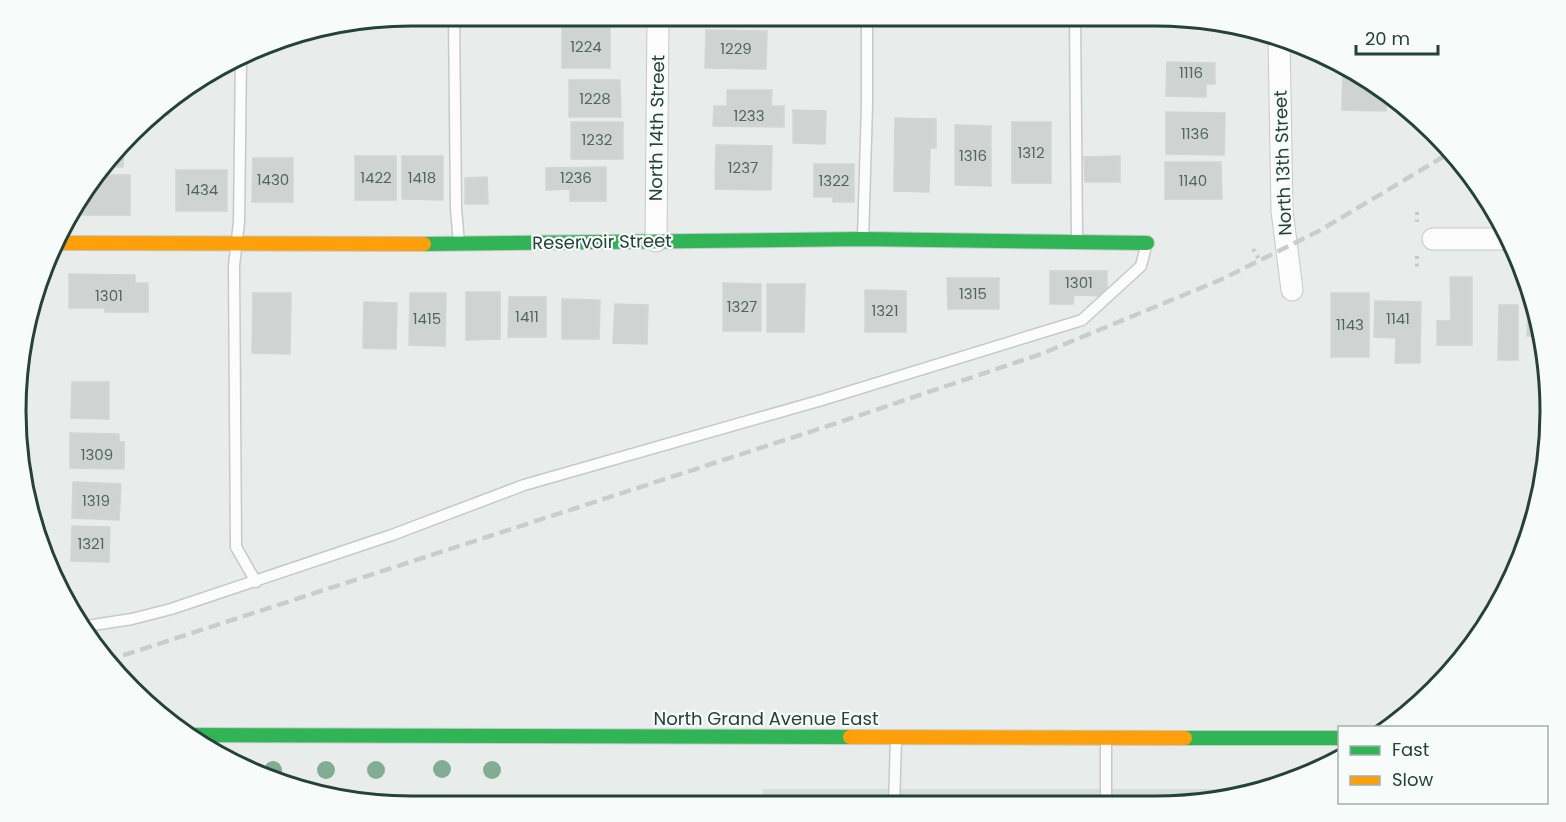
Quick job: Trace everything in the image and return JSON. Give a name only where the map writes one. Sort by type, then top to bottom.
[{"type":"street","name":"North 14th Street","points":[[656,241],[658,26]]},
{"type":"street","name":"North 13th Street","points":[[1279,46],[1282,211],[1292,290]]},
{"type":"street","name":"Reservoir Street","points":[[64,243],[459,244],[863,239],[1147,243]]},
{"type":"street","points":[[1432,239],[1500,239]]},
{"type":"street","name":"North Grand Avenue East","points":[[202,735],[1338,738]]},
{"type":"lane","points":[[454,26],[456,209],[459,244]]},
{"type":"lane","points":[[863,239],[867,26]]},
{"type":"lane","points":[[1075,26],[1077,242]]},
{"type":"lane","points":[[241,65],[239,222],[234,277],[237,547],[256,582]]},
{"type":"lane","points":[[90,625],[132,619],[171,609],[392,535],[524,485],[822,400],[1082,320],[1141,266],[1147,243]]},
{"type":"lane","points":[[894,796],[896,737]]},
{"type":"lane","points":[[1106,737],[1106,796]]},
{"type":"path","points":[[1253,249],[1260,261]]},
{"type":"shaded area","points":[[763,789],[1230,789],[1180,796],[763,796]]},
{"type":"building","points":[[562,26],[610,26],[610,68],[562,68]]},
{"type":"building","points":[[706,30],[767,31],[766,69],[705,68]]},
{"type":"building","points":[[1167,62],[1215,63],[1215,84],[1206,84],[1206,97],[1166,96]]},
{"type":"building","points":[[1343,74],[1386,102],[1386,111],[1342,110]]},
{"type":"building","points":[[569,80],[620,80],[621,117],[569,117]]},
{"type":"building","points":[[727,90],[772,90],[771,106],[784,106],[784,127],[713,126],[714,106],[727,106]]},
{"type":"building","points":[[793,110],[826,111],[825,144],[793,143]]},
{"type":"building","points":[[1166,112],[1225,113],[1224,155],[1166,154]]},
{"type":"building","points":[[895,118],[936,119],[936,148],[930,148],[929,192],[894,191]]},
{"type":"building","points":[[571,122],[623,122],[623,159],[571,159]]},
{"type":"building","points":[[1012,122],[1051,122],[1051,183],[1012,183]]},
{"type":"building","points":[[955,125],[991,126],[991,186],[955,185]]},
{"type":"building","points":[[716,145],[772,146],[771,190],[715,189]]},
{"type":"building","points":[[124,154],[123,167],[113,167]]},
{"type":"building","points":[[355,156],[396,156],[396,200],[355,200]]},
{"type":"building","points":[[402,156],[443,156],[443,200],[402,199]]},
{"type":"building","points":[[1120,156],[1120,182],[1085,182],[1084,157]]},
{"type":"building","points":[[253,158],[293,158],[293,202],[252,202]]},
{"type":"building","points":[[1165,162],[1221,162],[1222,199],[1165,199]]},
{"type":"building","points":[[814,164],[854,164],[854,202],[833,202],[833,197],[814,197]]},
{"type":"building","points":[[606,167],[606,201],[570,201],[570,189],[546,190],[546,168]]},
{"type":"building","points":[[176,170],[227,170],[227,211],[176,211]]},
{"type":"building","points":[[106,175],[130,175],[130,215],[79,215]]},
{"type":"building","points":[[487,177],[488,204],[465,204],[465,178]]},
{"type":"building","points":[[1050,271],[1107,271],[1107,296],[1074,295],[1073,304],[1050,304]]},
{"type":"building","points":[[69,274],[135,275],[135,283],[148,283],[148,312],[105,312],[105,308],[69,308]]},
{"type":"building","points":[[1450,277],[1472,277],[1472,345],[1437,345],[1437,321],[1451,321]]},
{"type":"building","points":[[947,278],[999,278],[999,309],[948,309]]},
{"type":"building","points":[[723,283],[761,284],[761,331],[723,331]]},
{"type":"building","points":[[767,284],[805,284],[804,332],[767,332]]},
{"type":"building","points":[[865,290],[906,291],[906,332],[865,332]]},
{"type":"building","points":[[466,292],[500,292],[500,339],[466,340]]},
{"type":"building","points":[[253,293],[291,293],[290,354],[252,353]]},
{"type":"building","points":[[410,293],[446,293],[445,346],[409,345]]},
{"type":"building","points":[[1331,293],[1369,293],[1369,357],[1331,357]]},
{"type":"building","points":[[509,297],[546,297],[546,337],[508,337]]},
{"type":"building","points":[[562,299],[600,300],[599,339],[562,339]]},
{"type":"building","points":[[1375,301],[1421,302],[1420,363],[1395,363],[1396,338],[1374,337]]},
{"type":"building","points":[[364,302],[397,303],[396,349],[363,348]]},
{"type":"building","points":[[615,304],[648,305],[647,344],[613,343]]},
{"type":"building","points":[[1499,305],[1518,305],[1518,360],[1498,360]]},
{"type":"building","points":[[1528,314],[1533,336],[1527,336]]},
{"type":"building","points":[[72,382],[109,382],[109,419],[71,418]]},
{"type":"building","points":[[70,433],[119,434],[119,442],[124,442],[124,469],[70,468]]},
{"type":"building","points":[[73,482],[121,484],[119,520],[72,518]]},
{"type":"building","points":[[72,526],[110,527],[109,562],[71,561]]},
{"type":"railway","points":[[115,658],[834,424],[1041,354],[1220,280],[1319,231],[1444,156]]},
{"type":"traffic: fast","points":[[424,244],[863,239],[1147,243]]},
{"type":"traffic: fast","points":[[202,735],[850,737]]},
{"type":"traffic: fast","points":[[1185,738],[1338,738]]},
{"type":"traffic: slow","points":[[64,243],[424,244]]},
{"type":"traffic: slow","points":[[850,737],[1185,738]]}]
